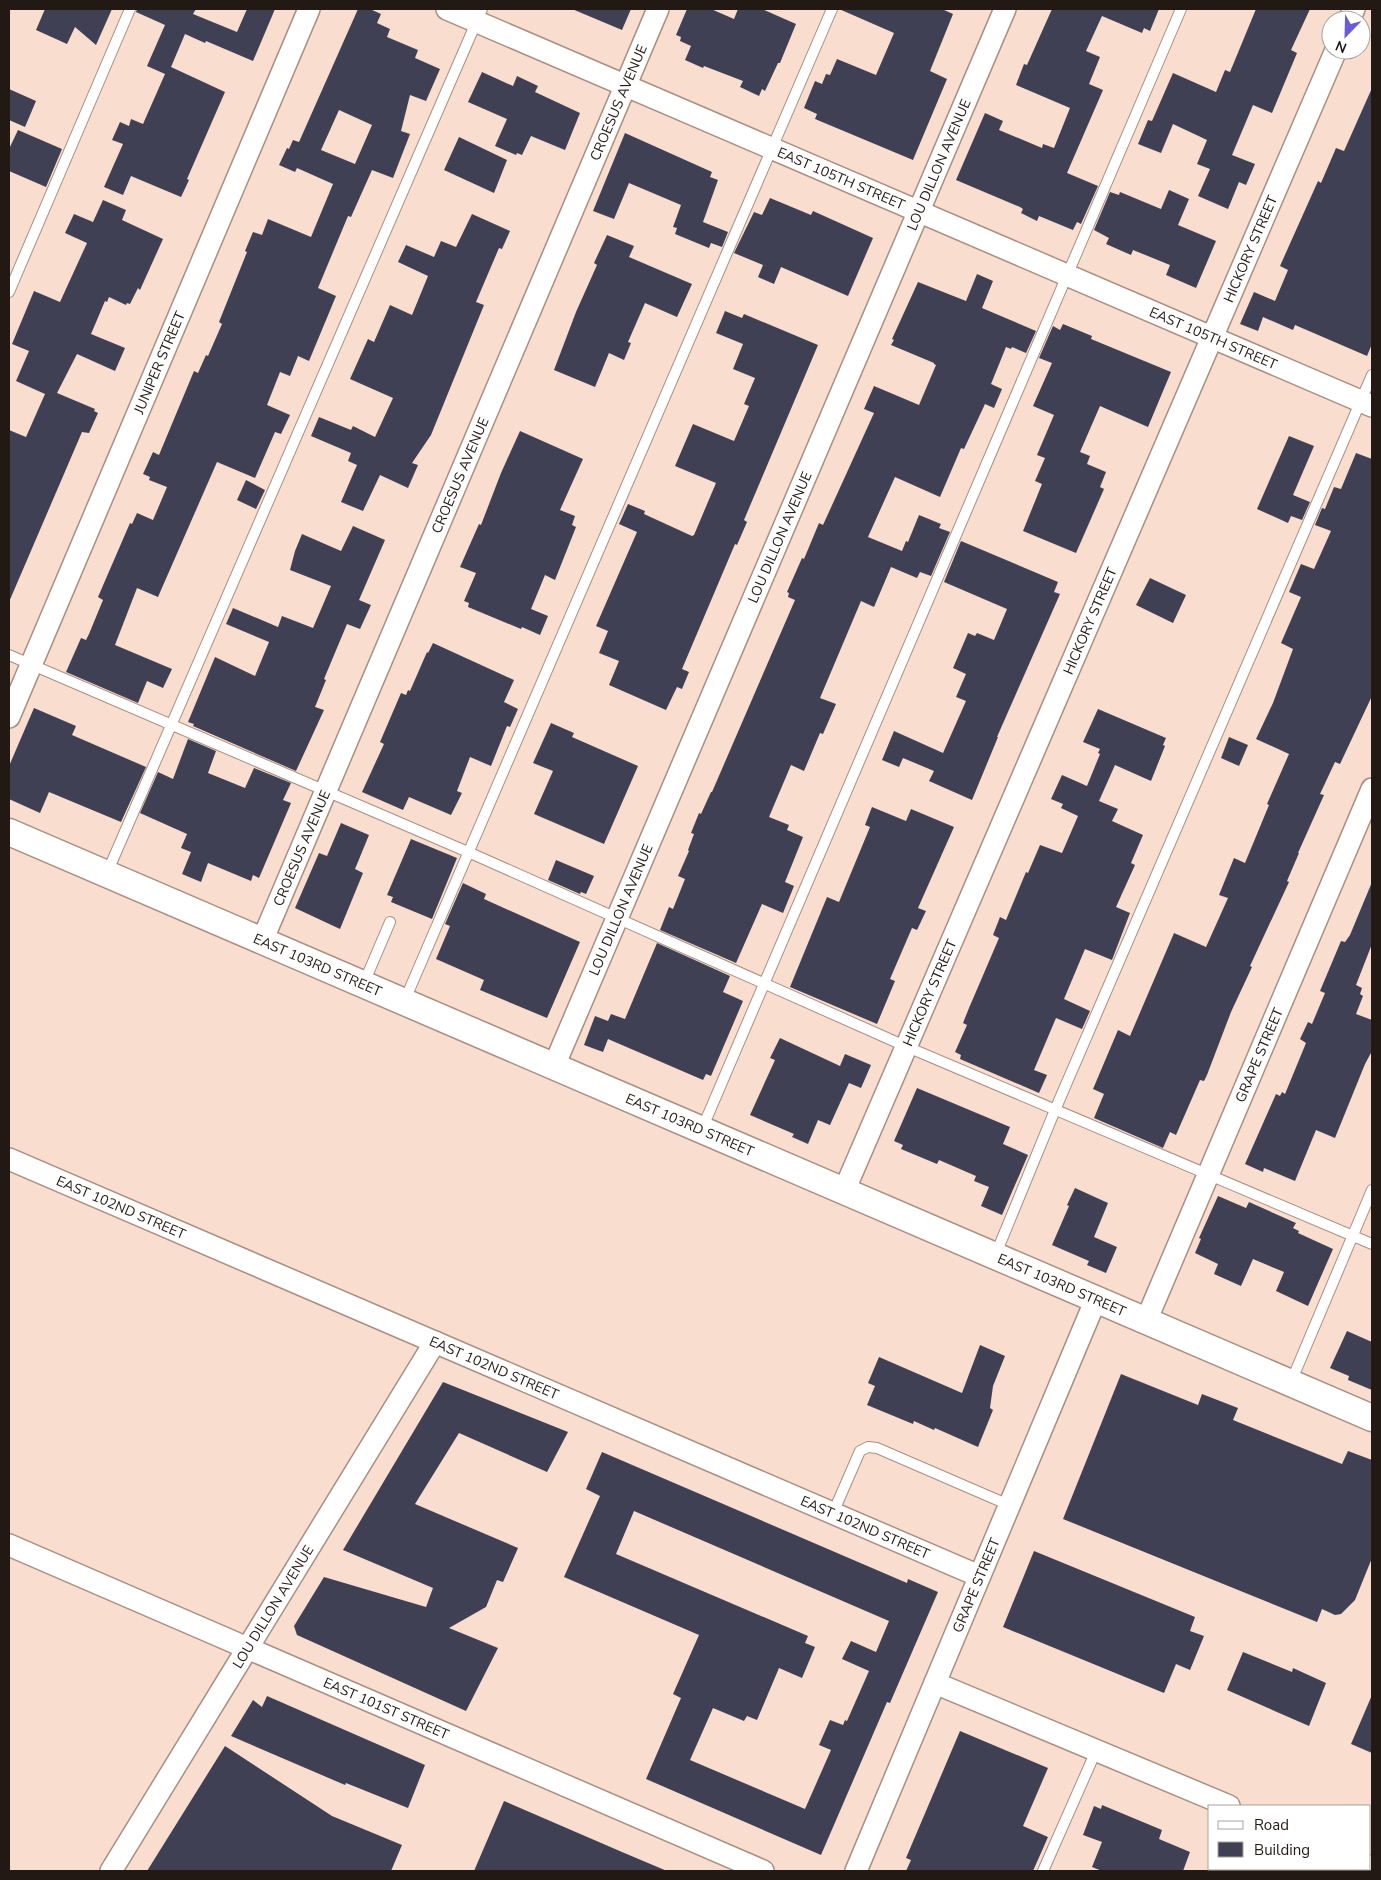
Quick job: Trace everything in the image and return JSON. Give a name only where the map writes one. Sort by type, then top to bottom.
[{"type":"street","name":"JUNIPER STREET","points":[[9,716],[309,9]]},
{"type":"street","name":"EAST 105TH STREET","points":[[447,9],[480,16],[624,86],[1367,404]]},
{"type":"street","name":"CROESUS AVENUE","points":[[262,941],[658,9]]},
{"type":"street","name":"LOU DILLON AVENUE","points":[[554,1066],[1005,9]]},
{"type":"street","name":"HICKORY STREET","points":[[844,1191],[1332,60]]},
{"type":"street","name":"GRAPE STREET","points":[[1146,1321],[1372,789]]},
{"type":"street","name":"EAST 103RD STREET","points":[[9,832],[1372,1418]]},
{"type":"street","name":"EAST 102ND STREET","points":[[9,1159],[980,1576]]},
{"type":"street","name":"GRAPE STREET","points":[[856,1871],[1096,1299]]},
{"type":"street","name":"LOU DILLON AVENUE","points":[[111,1871],[435,1342]]},
{"type":"street","name":"EAST 101ST STREET","points":[[9,1545],[763,1871]]},
{"type":"street","points":[[935,1683],[1227,1805]]},
{"type":"lane","points":[[9,292],[130,9]]},
{"type":"lane","points":[[404,1002],[832,9]]},
{"type":"lane","points":[[701,1130],[1181,9]]},
{"type":"lane","points":[[107,874],[480,16]]},
{"type":"lane","points":[[995,1256],[1055,1110],[1367,404],[1372,375]]},
{"type":"lane","points":[[9,655],[617,917],[905,1046],[1372,1244]]},
{"type":"lane","points":[[363,984],[390,922]]},
{"type":"lane","points":[[1291,1383],[1372,1190]]},
{"type":"lane","points":[[833,1513],[860,1451],[868,1447],[877,1448],[1009,1505]]},
{"type":"lane","points":[[1043,1871],[1096,1751]]},
{"type":"building","points":[[45,9],[112,9],[96,45],[75,27],[67,44],[36,30]]},
{"type":"building","points":[[137,9],[196,9],[193,14],[237,32],[247,9],[275,9],[253,61],[185,34],[171,67],[225,92],[181,197],[131,176],[123,195],[104,187],[123,144],[112,140],[120,122],[129,126],[131,119],[143,124],[165,74],[147,66],[165,25],[136,12]]},
{"type":"building","points":[[358,9],[370,9],[381,14],[377,23],[390,29],[387,37],[418,50],[415,58],[440,69],[426,101],[410,95],[401,131],[410,134],[393,178],[372,170],[351,217],[348,216],[318,288],[336,296],[309,361],[298,356],[290,376],[280,372],[267,405],[290,415],[281,434],[275,432],[255,478],[217,462],[158,597],[137,588],[115,645],[172,669],[163,688],[147,681],[138,703],[66,672],[81,638],[86,640],[89,634],[103,600],[98,597],[130,523],[132,524],[137,513],[153,520],[167,487],[149,480],[150,477],[143,474],[153,452],[159,455],[194,371],[198,373],[206,355],[208,356],[222,324],[219,322],[253,232],[262,235],[268,219],[311,237],[333,184],[297,168],[295,172],[279,165],[293,140],[299,142]],"holes":[[[339,110],[372,125],[355,164],[321,150]]]},
{"type":"building","points":[[572,9],[631,9],[622,30]]},
{"type":"building","points":[[687,9],[711,9],[734,19],[738,9],[762,9],[796,24],[780,63],[778,63],[765,91],[762,89],[759,96],[740,87],[743,81],[685,60],[691,46],[680,41],[681,37],[676,35]]},
{"type":"building","points":[[839,9],[942,9],[953,14],[930,71],[947,79],[913,160],[815,119],[817,114],[804,108],[815,81],[822,84],[826,74],[830,75],[837,59],[876,75],[894,33]]},
{"type":"building","points":[[1052,9],[1159,9],[1150,31],[1144,28],[1142,33],[1102,16],[1086,51],[1100,57],[1089,84],[1103,90],[1067,173],[1098,186],[1081,224],[1077,222],[1073,230],[1039,216],[1037,221],[1021,213],[1023,209],[1020,207],[956,180],[985,113],[1003,121],[999,130],[1042,148],[1043,144],[1054,148],[1070,108],[1016,85],[1024,64],[1027,65]]},
{"type":"building","points":[[1256,9],[1310,9],[1291,50],[1297,53],[1272,113],[1253,105],[1232,155],[1255,164],[1246,185],[1239,182],[1228,209],[1198,196],[1210,169],[1197,164],[1207,140],[1173,124],[1161,153],[1138,144],[1148,120],[1152,121],[1173,73],[1216,92],[1225,70],[1230,72]]},
{"type":"building","points":[[482,72],[513,86],[517,76],[538,86],[535,92],[580,113],[565,150],[531,136],[522,155],[517,153],[516,155],[495,146],[507,119],[468,102]]},
{"type":"building","points":[[1372,88],[1372,344],[1367,356],[1295,325],[1293,330],[1263,317],[1258,331],[1240,324],[1254,292],[1275,301],[1288,270],[1280,266],[1318,181],[1321,183],[1336,148],[1344,151]]},
{"type":"building","points":[[9,89],[36,101],[25,127],[9,120]]},
{"type":"building","points":[[18,130],[62,149],[46,187],[9,171],[9,149]]},
{"type":"building","points":[[625,133],[712,172],[710,177],[718,180],[703,222],[728,232],[722,247],[711,243],[709,248],[675,234],[677,228],[673,227],[681,205],[629,183],[614,219],[593,211]]},
{"type":"building","points":[[459,137],[507,160],[494,193],[444,170]]},
{"type":"building","points":[[1169,190],[1189,199],[1178,225],[1216,241],[1196,288],[1166,275],[1170,265],[1133,250],[1131,255],[1106,244],[1109,238],[1094,230],[1110,192],[1119,195],[1120,192],[1161,209]]},
{"type":"building","points":[[770,198],[811,215],[813,211],[873,238],[848,296],[781,267],[774,284],[758,277],[763,265],[734,253],[754,212],[762,215]]},
{"type":"building","points":[[103,200],[126,210],[122,220],[163,239],[140,290],[138,288],[130,304],[127,303],[126,305],[109,297],[107,302],[105,301],[91,334],[125,348],[115,371],[77,354],[57,393],[95,409],[94,411],[98,413],[89,433],[82,432],[9,602],[9,430],[26,437],[45,394],[16,381],[29,351],[12,344],[34,291],[60,302],[87,243],[65,233],[74,214],[93,222]]},
{"type":"building","points":[[472,214],[510,231],[502,249],[499,248],[476,302],[484,305],[431,435],[412,463],[418,465],[408,488],[380,475],[363,511],[341,502],[357,465],[348,461],[351,453],[311,436],[319,417],[351,430],[353,426],[375,437],[393,398],[350,379],[368,339],[374,342],[390,305],[412,315],[428,276],[398,262],[406,245],[434,257],[441,241],[456,247]]},
{"type":"building","points":[[607,235],[634,246],[629,257],[692,284],[677,317],[645,303],[628,342],[631,343],[624,360],[609,353],[595,387],[554,370],[576,312],[597,265],[594,263]]},
{"type":"building","points":[[977,274],[993,281],[982,308],[1036,331],[1026,353],[1012,347],[1011,349],[1006,347],[991,384],[1002,389],[994,408],[985,404],[964,449],[961,448],[940,497],[895,477],[868,537],[902,551],[906,541],[908,542],[919,515],[941,524],[939,528],[950,532],[931,576],[920,572],[917,578],[891,567],[874,607],[861,601],[820,698],[836,704],[823,734],[820,733],[804,771],[791,765],[769,817],[789,825],[787,830],[803,837],[785,882],[794,886],[783,913],[762,904],[736,963],[660,930],[669,907],[673,909],[685,879],[678,876],[689,851],[694,834],[691,833],[699,813],[701,814],[712,792],[795,600],[788,597],[789,593],[787,592],[802,558],[804,559],[819,523],[823,525],[874,413],[864,409],[874,386],[919,405],[936,365],[891,345],[918,282],[966,301]]},
{"type":"building","points":[[725,311],[742,318],[744,314],[818,345],[744,520],[747,522],[737,545],[735,544],[682,669],[689,672],[682,689],[677,687],[666,710],[609,685],[619,661],[599,653],[608,631],[596,626],[637,532],[619,524],[628,504],[645,511],[644,514],[692,536],[694,535],[716,483],[675,466],[693,424],[734,441],[749,406],[744,404],[755,378],[733,369],[743,344],[716,333]]},
{"type":"building","points":[[1063,324],[1092,336],[1091,339],[1171,372],[1148,427],[1100,406],[1080,452],[1090,456],[1087,464],[1106,472],[1100,487],[1104,489],[1076,553],[1023,531],[1042,484],[1035,481],[1045,458],[1037,455],[1054,415],[1033,406],[1052,363],[1039,358],[1053,326],[1060,330]]},
{"type":"building","points":[[520,431],[583,459],[560,510],[575,516],[572,525],[576,527],[555,580],[545,575],[531,609],[548,616],[540,635],[468,607],[469,603],[464,601],[476,573],[460,567],[479,524],[481,525]]},
{"type":"building","points":[[1289,436],[1314,446],[1293,495],[1310,502],[1302,520],[1291,516],[1288,523],[1257,509]]},
{"type":"building","points":[[1356,453],[1372,459],[1372,696],[1340,764],[1335,762],[1320,794],[1324,795],[1298,853],[1287,881],[1289,882],[1250,966],[1252,967],[1231,1012],[1207,1075],[1204,1081],[1200,1080],[1176,1135],[1170,1132],[1163,1148],[1094,1118],[1104,1094],[1093,1089],[1118,1030],[1130,1036],[1174,933],[1206,947],[1228,898],[1219,895],[1234,858],[1245,863],[1269,805],[1267,804],[1289,754],[1256,739],[1273,703],[1293,649],[1281,643],[1301,597],[1289,592],[1301,564],[1314,569],[1331,531],[1315,525],[1322,508],[1325,509],[1334,487],[1341,489]]},
{"type":"building","points":[[246,480],[265,490],[256,509],[237,500]]},
{"type":"building","points":[[353,526],[385,540],[359,600],[371,605],[360,629],[347,624],[324,679],[326,680],[315,707],[324,710],[296,771],[193,726],[194,724],[188,722],[215,657],[255,676],[269,642],[226,624],[233,608],[278,627],[282,616],[313,628],[331,586],[290,570],[295,551],[302,534],[341,551]]},
{"type":"building","points":[[961,541],[1058,582],[1054,592],[1060,594],[997,737],[972,800],[929,781],[934,771],[903,758],[899,767],[882,760],[894,731],[943,753],[966,701],[956,697],[966,674],[953,668],[968,633],[975,636],[977,633],[994,640],[1007,609],[944,582]]},
{"type":"building","points":[[1150,578],[1186,595],[1173,623],[1136,605]]},
{"type":"building","points":[[433,643],[514,680],[504,702],[518,709],[510,727],[507,726],[491,766],[470,757],[457,791],[462,793],[451,815],[409,797],[403,810],[362,792],[384,744],[380,742],[401,693],[406,695],[408,690],[410,691],[427,652]]},
{"type":"building","points":[[34,708],[76,726],[72,735],[146,767],[121,822],[49,792],[40,813],[9,799],[9,766]]},
{"type":"building","points":[[1098,709],[1166,738],[1163,745],[1165,746],[1151,781],[1115,765],[1099,801],[1118,809],[1112,821],[1143,835],[1131,863],[1135,865],[1116,907],[1130,913],[1112,960],[1085,949],[1064,999],[1090,1011],[1082,1029],[1056,1018],[1034,1070],[1047,1075],[1039,1093],[960,1059],[961,1055],[955,1052],[967,1025],[963,1023],[999,938],[993,935],[1000,917],[1006,920],[1026,872],[1028,873],[1040,845],[1062,853],[1078,816],[1061,808],[1063,804],[1051,799],[1062,775],[1087,786],[1100,754],[1098,753],[1100,749],[1083,742]]},
{"type":"building","points":[[551,723],[574,733],[572,737],[638,766],[604,844],[534,814],[553,771],[533,763]]},
{"type":"building","points":[[1229,737],[1248,745],[1239,766],[1221,758]]},
{"type":"building","points":[[188,739],[216,751],[208,773],[245,788],[254,768],[291,783],[283,800],[291,803],[259,878],[253,875],[251,881],[208,863],[201,882],[182,874],[191,852],[181,848],[187,834],[140,813],[158,772],[173,779]]},
{"type":"building","points":[[872,807],[906,821],[911,809],[954,827],[918,908],[926,911],[917,930],[912,928],[890,979],[895,981],[877,1024],[790,987],[827,897],[839,902],[870,827],[865,825]]},
{"type":"building","points":[[341,823],[369,835],[355,869],[363,873],[340,929],[295,908],[319,853],[327,856]]},
{"type":"building","points":[[411,839],[457,858],[432,919],[391,902],[393,897],[387,895]]},
{"type":"building","points":[[556,860],[594,876],[586,894],[581,892],[580,894],[548,880]]},
{"type":"building","points":[[1372,882],[1372,944],[1356,985],[1362,988],[1360,994],[1363,996],[1356,1014],[1372,1020],[1372,1051],[1335,1138],[1316,1130],[1295,1181],[1264,1168],[1263,1172],[1245,1164],[1276,1094],[1280,1096],[1282,1092],[1285,1094],[1306,1043],[1300,1039],[1308,1022],[1312,1024],[1325,993],[1320,991],[1341,941],[1345,942],[1350,935]]},
{"type":"building","points":[[463,883],[486,894],[484,899],[580,942],[547,1018],[480,990],[484,980],[436,959],[450,926],[445,924]]},
{"type":"building","points":[[657,943],[730,976],[723,992],[743,1001],[711,1076],[706,1074],[703,1080],[608,1039],[603,1052],[584,1045],[595,1016],[608,1021],[611,1014],[625,1019]]},
{"type":"building","points":[[780,1038],[840,1066],[845,1054],[871,1065],[861,1088],[849,1083],[830,1125],[818,1120],[808,1144],[792,1137],[794,1134],[750,1115],[775,1060],[770,1058]]},
{"type":"building","points":[[917,1088],[1010,1127],[1003,1144],[1028,1155],[1002,1215],[981,1206],[989,1187],[974,1181],[976,1176],[939,1160],[937,1164],[901,1149],[903,1145],[894,1141]]},
{"type":"building","points":[[1075,1188],[1108,1203],[1094,1237],[1117,1247],[1106,1273],[1087,1265],[1089,1261],[1052,1245]]},
{"type":"building","points":[[1218,1196],[1246,1208],[1249,1202],[1296,1223],[1293,1228],[1299,1231],[1298,1233],[1333,1249],[1308,1306],[1276,1291],[1284,1272],[1253,1259],[1241,1286],[1214,1274],[1218,1264],[1195,1253],[1201,1239],[1199,1238]]},
{"type":"building","points":[[1347,1331],[1372,1342],[1372,1390],[1348,1380],[1349,1376],[1330,1368]]},
{"type":"building","points":[[980,1345],[1005,1356],[993,1386],[990,1408],[993,1410],[978,1447],[935,1428],[934,1430],[914,1421],[913,1424],[867,1405],[875,1386],[868,1383],[879,1357],[962,1393]]},
{"type":"building","points":[[1121,1374],[1198,1405],[1202,1394],[1238,1408],[1233,1420],[1342,1464],[1348,1451],[1372,1460],[1372,1558],[1355,1600],[1341,1614],[1335,1615],[1322,1609],[1317,1622],[1063,1519]]},
{"type":"building","points":[[443,1382],[568,1432],[547,1472],[459,1433],[415,1504],[518,1548],[503,1582],[497,1580],[486,1607],[449,1628],[498,1648],[466,1711],[297,1635],[294,1626],[324,1577],[426,1607],[433,1588],[343,1550]]},
{"type":"building","points":[[602,1452],[907,1583],[908,1579],[938,1592],[890,1703],[887,1702],[821,1855],[646,1779],[681,1698],[673,1694],[699,1635],[564,1577],[600,1496],[586,1489]],"holes":[[[634,1511],[889,1621],[876,1652],[851,1641],[842,1659],[869,1671],[847,1721],[845,1720],[843,1725],[830,1720],[819,1745],[831,1750],[805,1809],[690,1760],[713,1708],[744,1721],[747,1716],[757,1720],[779,1668],[802,1678],[815,1647],[805,1643],[808,1636],[616,1554]]]},
{"type":"building","points":[[1034,1551],[1195,1617],[1190,1631],[1204,1636],[1190,1670],[1176,1664],[1164,1693],[1003,1627]]},
{"type":"building","points":[[1243,1652],[1292,1672],[1293,1668],[1326,1683],[1309,1726],[1227,1690]]},
{"type":"building","points":[[1372,1695],[1372,1753],[1351,1744]]},
{"type":"building","points":[[267,1696],[425,1765],[408,1808],[346,1783],[345,1785],[231,1736],[253,1700],[262,1707]]},
{"type":"building","points":[[960,1731],[1048,1768],[1023,1826],[1048,1837],[1033,1871],[906,1871],[911,1860],[906,1858]]},
{"type":"building","points":[[225,1746],[332,1816],[402,1845],[391,1871],[147,1871]]},
{"type":"building","points":[[504,1801],[622,1852],[667,1871],[474,1871]]},
{"type":"building","points":[[1102,1805],[1162,1830],[1159,1839],[1190,1852],[1183,1871],[1102,1871],[1092,1867],[1102,1842],[1083,1835],[1094,1806],[1101,1809]]}]
